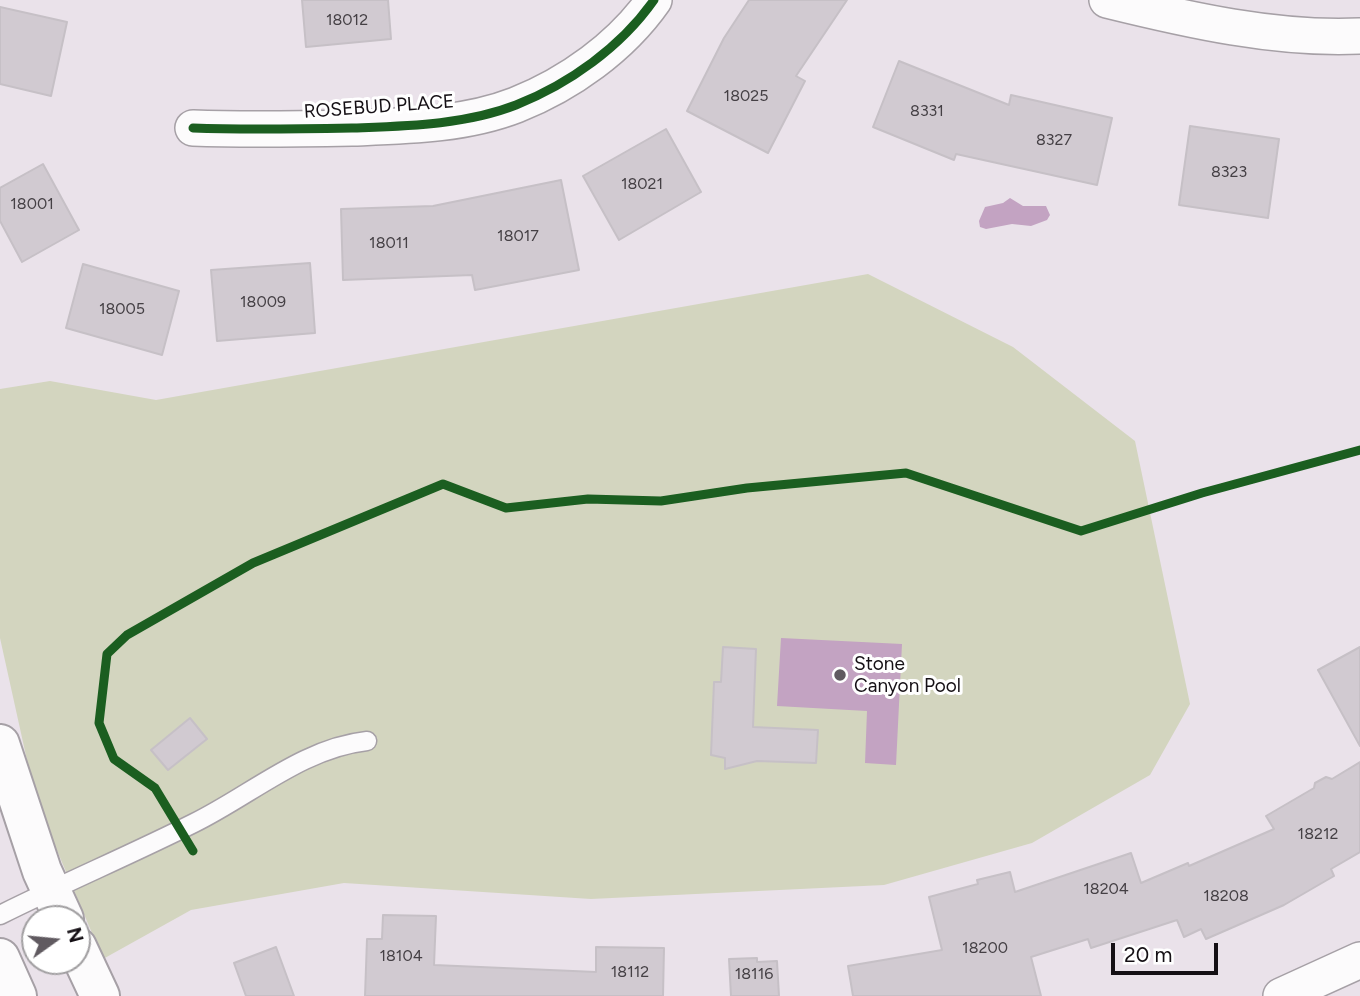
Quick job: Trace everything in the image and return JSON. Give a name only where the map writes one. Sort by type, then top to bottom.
[{"type":"street","name":"ROSEBUD PLACE","points":[[193,128],[264,131],[395,127],[458,120],[515,106],[562,83],[604,54],[642,18],[654,0]]},
{"type":"street","points":[[1107,0],[1269,32],[1324,37],[1360,36]]},
{"type":"street","points":[[0,744],[42,871],[57,904]]},
{"type":"street","points":[[0,958],[17,996]]},
{"type":"street","points":[[1281,996],[1360,960]]},
{"type":"street","points":[[90,975],[100,996]]},
{"type":"lane","points":[[0,915],[57,904],[312,756],[346,743],[367,741]]},
{"type":"green space","points":[[868,274],[1013,347],[1135,441],[1190,704],[1150,775],[1032,843],[884,885],[591,899],[344,883],[191,910],[103,959],[91,931],[91,905],[80,905],[36,801],[0,638],[0,389],[50,381],[156,400]]},
{"type":"shaded area","points":[[1010,198],[1023,206],[1046,206],[1050,215],[1047,220],[1031,226],[1012,224],[986,229],[980,227],[979,221],[985,207],[1003,203]]},
{"type":"shaded area","name":"Stone Canyon Pool","points":[[781,638],[902,644],[896,765],[865,763],[867,711],[777,706]]},
{"type":"building","points":[[302,0],[388,0],[391,39],[306,47]]},
{"type":"building","points":[[749,0],[847,0],[796,76],[805,81],[768,153],[687,111],[724,38]]},
{"type":"building","points":[[0,7],[67,22],[51,96],[0,84]]},
{"type":"building","points":[[899,61],[1009,105],[1011,95],[1112,118],[1097,185],[956,154],[954,160],[873,127]]},
{"type":"building","points":[[1190,126],[1279,139],[1268,218],[1179,205]]},
{"type":"building","points":[[666,129],[701,192],[619,240],[583,176]]},
{"type":"building","points":[[43,164],[79,230],[22,262],[0,221],[0,188]]},
{"type":"building","points":[[561,180],[579,270],[475,290],[472,275],[343,280],[341,209],[433,206]]},
{"type":"building","points":[[310,263],[315,333],[217,341],[211,270]]},
{"type":"building","points":[[83,264],[179,291],[162,355],[66,328]]},
{"type":"building","points":[[723,647],[756,649],[753,727],[818,730],[816,763],[757,761],[725,769],[725,758],[711,755],[714,682],[721,682]]},
{"type":"building","points":[[1360,647],[1360,746],[1318,670]]},
{"type":"building","points":[[190,718],[207,739],[168,770],[151,750]]},
{"type":"building","points":[[1360,762],[1360,852],[1331,869],[1334,876],[1284,905],[1206,939],[1201,929],[1184,937],[1177,920],[1091,948],[1088,939],[1031,957],[1041,996],[853,996],[848,966],[942,950],[929,897],[1010,872],[1015,892],[1131,853],[1141,883],[1188,863],[1189,866],[1274,829],[1266,816],[1314,788],[1315,783],[1326,777],[1332,779]]},
{"type":"building","points":[[383,915],[436,916],[434,965],[596,972],[596,947],[664,948],[663,996],[365,996],[367,939],[382,939]]},
{"type":"building","points":[[276,947],[294,996],[246,996],[234,963]]},
{"type":"building","points":[[757,958],[757,962],[777,961],[779,996],[731,996],[729,959]]},
{"type":"cycle path","points":[[193,128],[394,126],[456,121],[497,112],[536,96],[593,62],[626,33],[654,0]]},
{"type":"cycle path","points":[[193,851],[155,788],[114,759],[99,723],[107,654],[127,635],[253,563],[443,484],[506,508],[588,499],[661,501],[747,488],[906,473],[1081,531],[1202,493],[1360,450]]},
{"type":"place","name":"Stone Canyon Pool","points":[[840,675]]}]
